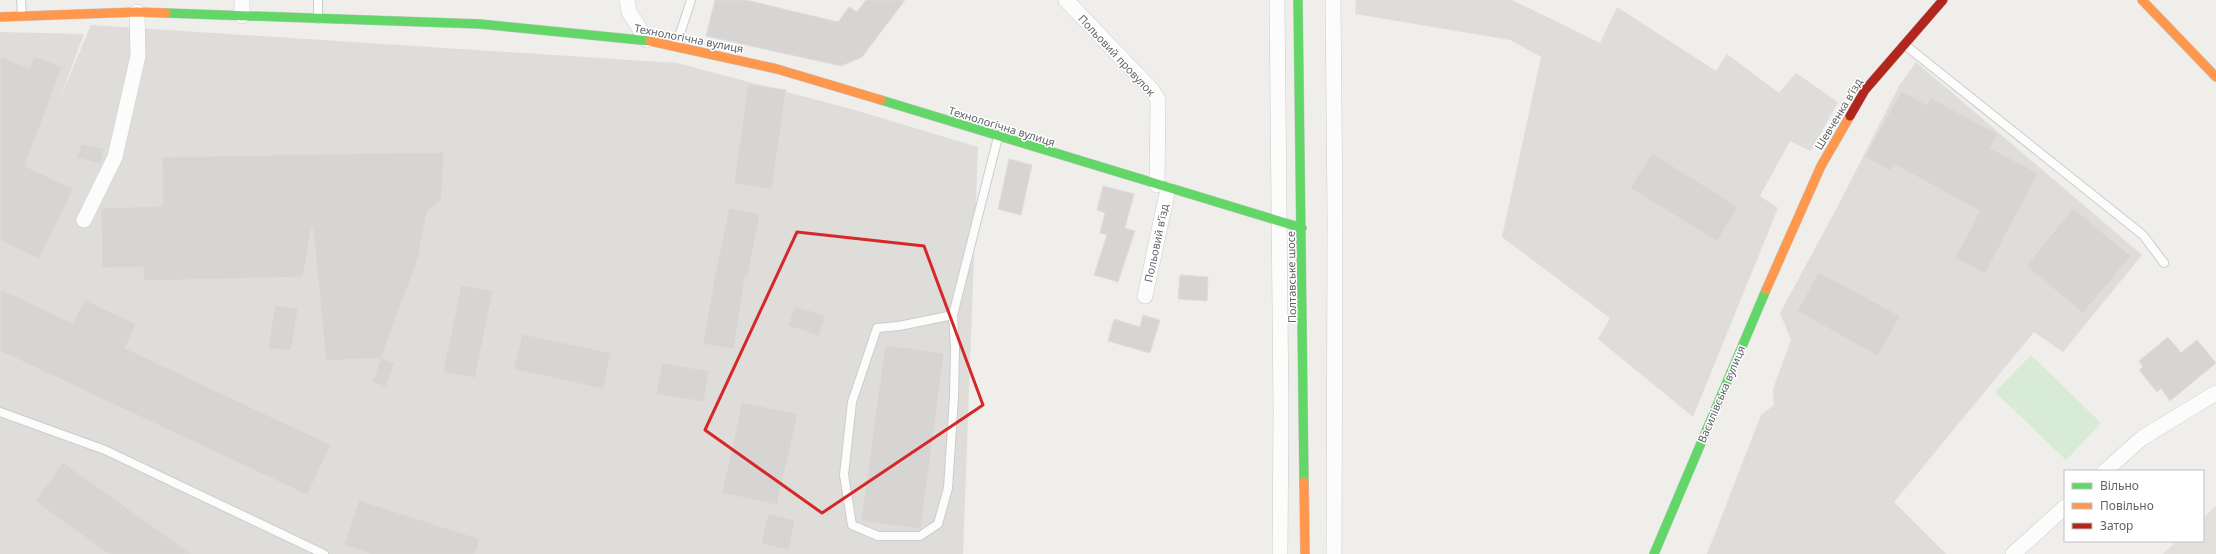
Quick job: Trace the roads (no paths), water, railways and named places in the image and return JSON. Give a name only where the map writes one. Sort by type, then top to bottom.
[{"type":"main road","name":"Полтавське шосе","points":[[1298,0],[1305,554]]},
{"type":"main road","name":"Шевченка в’їзд","points":[[1790,235],[1821,166],[1865,90],[1904,43],[1943,0]]},
{"type":"main road","points":[[2142,0],[2216,77]]},
{"type":"main road","name":"Технологічна вулиця","points":[[0,16],[137,12],[318,20],[480,24],[647,40],[777,69],[1162,187],[1302,228]]},
{"type":"main road","name":"Василівська вулиця","points":[[1654,554],[1752,320],[1790,235]]},
{"type":"street","points":[[242,0],[242,16]]},
{"type":"street","points":[[627,0],[629,12],[647,40]]},
{"type":"street","name":"Польовий провулок","points":[[1066,0],[1144,80],[1158,100],[1162,187]]},
{"type":"street","points":[[1277,0],[1281,411],[1280,554]]},
{"type":"street","points":[[1333,0],[1335,218],[1334,554]]},
{"type":"street","points":[[84,220],[115,157],[138,56],[137,12]]},
{"type":"street","name":"Польовий в’їзд","points":[[1145,296],[1162,187]]},
{"type":"street","points":[[2106,470],[2142,438],[2216,393]]},
{"type":"street","points":[[2013,554],[2064,508]]},
{"type":"lane","points":[[21,0],[22,16]]},
{"type":"lane","points":[[318,0],[318,20]]},
{"type":"lane","points":[[676,46],[691,0]]},
{"type":"lane","points":[[1904,43],[2143,235],[2164,263]]},
{"type":"lane","points":[[953,315],[899,326],[877,328],[852,402],[844,475],[852,525],[878,536],[920,536],[938,524],[948,488],[954,397],[955,347],[953,315],[998,137]]},
{"type":"lane","points":[[0,412],[105,450],[324,554]]}]
